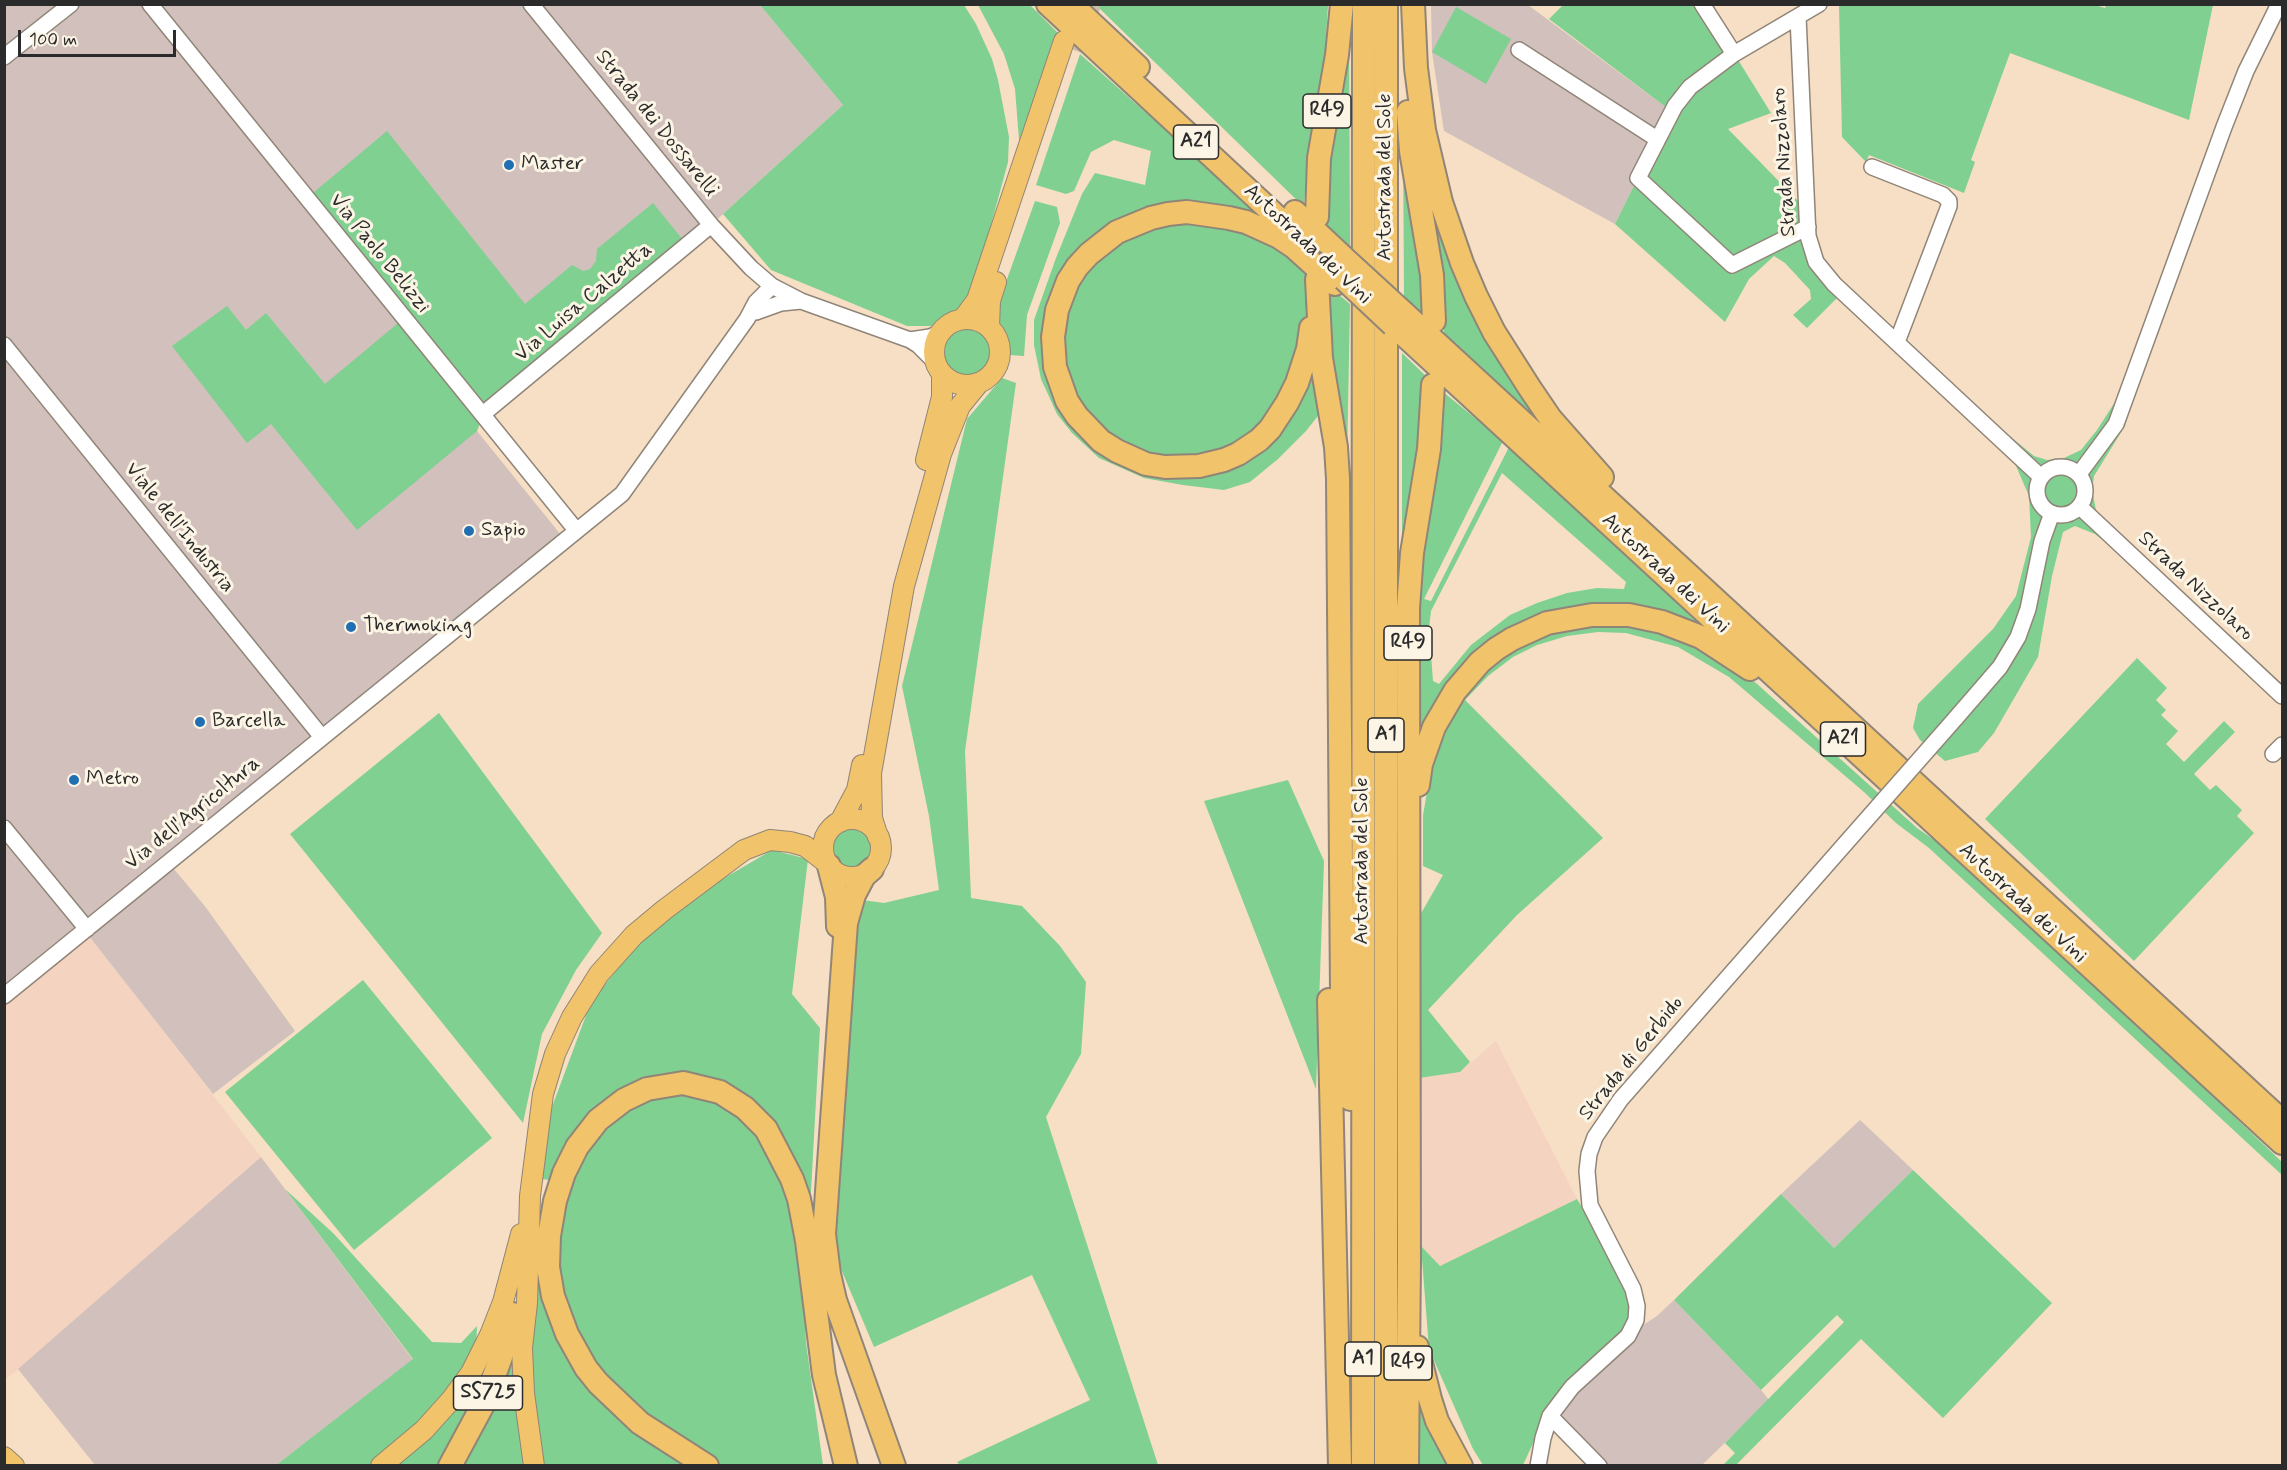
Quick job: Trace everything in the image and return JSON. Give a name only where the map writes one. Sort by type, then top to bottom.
[{"type":"highway","name":"Autostrada dei Vini","points":[[1048,4],[1344,276],[1735,618],[2283,1122]]},
{"type":"highway","name":"Autostrada dei Vini","points":[[1071,4],[1344,276]]},
{"type":"highway","points":[[1077,4],[1107,38]]},
{"type":"highway","name":"R49","points":[[1317,217],[1319,158],[1335,65],[1342,4]]},
{"type":"highway","name":"Autostrada del Sole","points":[[1363,1466],[1364,4]]},
{"type":"highway","name":"Autostrada del Sole","points":[[1386,4],[1386,1466]]},
{"type":"highway","points":[[1407,4],[1411,151],[1432,275],[1434,321]]},
{"type":"highway","points":[[1413,4],[1419,103],[1431,164],[1458,253],[1494,332],[1540,402],[1574,446],[1735,618]]},
{"type":"highway","points":[[1363,1253],[1343,1011],[1338,479],[1336,447],[1321,358],[1315,278],[1311,334],[1297,382],[1287,403],[1270,429],[1259,440],[1224,460],[1199,466],[1165,467],[1146,464],[1101,441],[1077,416],[1067,401],[1055,367],[1053,337],[1057,310],[1068,280],[1077,267],[1103,242],[1132,225],[1168,214],[1187,212],[1246,222],[1279,237],[1344,276],[1400,324]]},
{"type":"highway","name":"Autostrada dei Vini","points":[[1400,324],[1863,757],[2283,1143]]},
{"type":"highway","name":"R49","points":[[1407,1466],[1409,587],[1412,553],[1429,449],[1433,385]]},
{"type":"highway","points":[[1409,903],[1417,790],[1422,764],[1434,728],[1455,691],[1480,662],[1512,639],[1546,623],[1584,616],[1629,615],[1662,622],[1701,637],[1742,662],[1795,709],[1863,757]]},
{"type":"highway","points":[[1340,753],[1328,1016],[1340,1466]]},
{"type":"highway","points":[[815,1301],[817,1205],[838,921],[837,897],[828,864]]},
{"type":"highway","points":[[872,869],[864,876],[854,895],[846,923],[824,1234],[835,1300],[894,1466]]},
{"type":"highway","points":[[707,1466],[640,1423],[612,1398],[586,1368],[560,1316],[550,1280],[548,1252],[558,1188],[577,1147],[598,1120],[613,1107],[647,1089],[683,1083],[707,1088],[732,1099],[750,1112],[766,1129],[792,1179],[801,1209],[824,1376],[846,1466]]},
{"type":"highway","points":[[1409,1260],[1413,1319],[1423,1374],[1437,1420],[1461,1466]]},
{"type":"highway","name":"SS725","points":[[450,1466],[488,1394],[513,1314]]},
{"type":"main road","points":[[828,864],[823,846],[826,834],[837,823],[857,790],[874,685],[898,563],[940,405],[935,342],[945,326],[963,319],[978,300],[1069,45],[990,301],[989,327]]},
{"type":"main road","points":[[938,368],[959,385],[978,384],[988,379],[995,370],[1000,357],[997,337],[989,327],[981,322],[963,319]]},
{"type":"main road","points":[[770,840],[805,846],[836,872],[845,876],[864,874],[872,869],[878,859],[880,848],[872,818],[871,773],[904,586],[941,454],[960,406],[978,384]]},
{"type":"main road","points":[[534,1466],[524,1393],[522,1348],[527,1304],[530,1196],[540,1110],[549,1073],[572,1017],[592,984],[626,943],[664,910],[744,850],[770,840],[812,832],[855,819],[872,827],[878,837]]},
{"type":"main road","points":[[381,1466],[424,1430],[471,1373],[504,1302],[530,1196]]},
{"type":"main road","name":"SS725","points":[[513,1314],[519,1289],[530,1196]]},
{"type":"main road","points":[[4,1457],[14,1466]]},
{"type":"street","points":[[4,57],[70,4]]},
{"type":"street","name":"Via Paolo Belizzi","points":[[150,4],[576,530]]},
{"type":"street","name":"Strada dei Dossarelli","points":[[531,4],[711,225],[751,268],[772,286],[801,301],[910,340]]},
{"type":"street","points":[[1702,4],[1734,54]]},
{"type":"street","points":[[1808,227],[1732,265],[1638,178],[1675,106],[1689,87],[1734,54],[1819,4]]},
{"type":"street","points":[[2079,474],[2116,424],[2224,127],[2246,71],[2279,4]]},
{"type":"street","name":"Strada Nizzolaro","points":[[1797,17],[1808,236],[1816,262],[1834,284],[2042,477]]},
{"type":"street","points":[[1519,50],[1657,139]]},
{"type":"street","points":[[1872,167],[1943,195],[1949,201],[1897,342]]},
{"type":"street","name":"Via Luisa Calzetta","points":[[483,414],[711,225]]},
{"type":"street","points":[[751,268],[754,293],[751,313]]},
{"type":"street","points":[[576,530],[622,494],[751,313],[766,301],[772,286]]},
{"type":"street","points":[[751,313],[781,303],[801,301]]},
{"type":"street","points":[[910,340],[939,333]]},
{"type":"street","points":[[910,340],[938,368]]},
{"type":"street","name":"Viale dell'Industria","points":[[4,345],[321,736]]},
{"type":"street","points":[[2064,466],[2079,474],[2086,490],[2080,507],[2072,513],[2062,515],[2052,513],[2040,501],[2037,493],[2042,477],[2055,467],[2064,466]]},
{"type":"street","name":"Strada Nizzolaro","points":[[2080,507],[2283,696]]},
{"type":"street","name":"Strada di Gerbido","points":[[1550,1416],[1572,1387],[1628,1336],[1636,1320],[1637,1306],[1633,1289],[1590,1205],[1587,1171],[1592,1144],[1600,1127],[1636,1081],[2000,667],[2018,637],[2028,609],[2042,541],[2052,513]]},
{"type":"street","name":"Via dell'Agricoltura","points":[[4,996],[576,530]]},
{"type":"street","points":[[4,828],[87,929]]},
{"type":"street","points":[[1538,1466],[1550,1416],[1599,1466]]},
{"type":"shaded area","points":[[5,5],[760,5],[843,105],[711,225],[483,414],[477,431],[565,540],[169,863],[204,905],[295,1031],[213,1094],[85,931],[5,995]]},
{"type":"shaded area","points":[[1431,5],[1528,5],[1671,111],[1615,224],[1444,131],[1432,52]]},
{"type":"shaded area","points":[[85,930],[261,1157],[52,1342],[5,1380],[5,995]]},
{"type":"shaded area","points":[[1496,1041],[1577,1199],[1440,1266],[1421,1246],[1419,1078],[1460,1072]]},
{"type":"shaded area","points":[[1860,1120],[1913,1170],[1834,1248],[1781,1194]]},
{"type":"shaded area","points":[[261,1157],[413,1360],[275,1466],[95,1465],[18,1369]]},
{"type":"shaded area","points":[[1674,1300],[1769,1400],[1702,1465],[1601,1465],[1546,1415],[1628,1335],[1657,1316]]},
{"type":"green space","points":[[1099,4],[1328,5],[1324,67],[1307,160],[1304,207],[1098,7]]},
{"type":"green space","points":[[2107,4],[2213,5],[2189,120],[2010,53],[1971,160],[1975,162],[1964,193],[1869,155],[1866,162],[1842,137],[1839,5],[2095,5],[2105,8]]},
{"type":"green space","points":[[760,5],[964,5],[976,24],[992,59],[998,80],[1009,137],[1008,162],[976,280],[959,310],[934,326],[907,326],[771,270],[723,214],[843,105]]},
{"type":"green space","points":[[978,5],[1030,5],[1062,37],[1020,152],[1015,89],[1004,54]]},
{"type":"green space","points":[[1563,5],[1704,5],[1771,113],[1728,129],[1802,205],[1805,239],[1840,295],[1807,328],[1793,315],[1811,299],[1810,290],[1785,263],[1774,256],[1749,279],[1725,322],[1615,224],[1671,111],[1549,19]]},
{"type":"green space","points":[[1456,7],[1511,39],[1486,84],[1432,52]]},
{"type":"green space","points":[[1349,28],[1350,249],[1322,223],[1325,178]]},
{"type":"green space","points":[[1080,54],[1252,207],[1255,213],[1252,216],[1205,209],[1080,253],[1054,378],[1136,465],[1247,454],[1311,360],[1321,412],[1278,459],[1250,482],[1224,490],[1183,485],[1144,478],[1099,458],[1072,433],[1057,414],[1041,379],[1034,345],[1034,320],[1082,194],[1095,173],[1145,185],[1151,151],[1114,140],[1091,152],[1074,191],[1066,194],[1036,185]]},
{"type":"green space","points":[[1403,130],[1428,319],[1404,298]]},
{"type":"green space","points":[[387,131],[525,304],[572,265],[583,271],[590,269],[596,261],[597,249],[653,203],[687,245],[483,414],[477,431],[357,530],[271,424],[247,443],[172,346],[227,306],[246,330],[266,313],[325,384],[403,319],[307,198]]},
{"type":"green space","points":[[1430,195],[1543,427],[1444,336],[1443,272]]},
{"type":"green space","points":[[1035,201],[1057,207],[1060,223],[1027,315],[1024,356],[1009,355],[1000,341],[996,310]]},
{"type":"green space","points":[[1170,219],[1261,235],[1307,270],[1308,313],[1299,365],[1259,433],[1201,460],[1138,455],[1086,416],[1060,360],[1070,291],[1103,250]]},
{"type":"green space","points":[[1325,283],[1350,304],[1347,460],[1330,363]]},
{"type":"green space","points":[[968,327],[985,334],[992,351],[985,368],[968,375],[951,368],[944,351],[951,334]]},
{"type":"green space","points":[[1906,351],[2034,456],[2047,460],[2064,458],[2081,450],[2097,430],[2142,360],[2125,426],[2094,476],[2092,490],[2096,510],[2114,540],[2109,545],[2095,534],[2075,526],[2063,532],[2052,576],[2038,657],[1994,733],[1978,752],[1945,761],[1920,740],[1913,728],[1918,704],[1993,629],[2016,596],[2031,537],[2029,496],[2013,459]]},
{"type":"green space","points":[[1402,353],[1427,377],[1402,578]]},
{"type":"green space","points":[[1002,378],[1016,383],[965,751],[971,898],[1022,906],[1060,946],[1086,982],[1081,1054],[1046,1117],[1158,1465],[960,1465],[957,1462],[1090,1400],[1032,1275],[874,1347],[841,1269],[832,1237],[854,931],[862,900],[884,903],[939,890],[929,816],[902,686],[967,419]]},
{"type":"green space","points":[[1442,391],[1503,441],[1424,599],[1431,601],[1509,447],[1715,635],[1649,614],[1517,631],[1420,750],[1418,696],[1420,583],[1442,432]],"holes":[[[1502,473],[1626,582],[1624,589],[1597,588],[1567,593],[1510,615],[1471,645],[1439,684],[1433,681],[1429,628],[1431,611]]]},
{"type":"green space","points":[[1597,620],[1666,630],[1737,668],[1756,683],[1917,828],[1950,851],[2164,1050],[2282,1162],[2282,1175],[1929,848],[1896,823],[1864,792],[1729,677],[1678,647],[1626,633],[1598,632],[1567,636],[1537,645],[1513,657],[1488,676],[1465,700],[1603,838],[1517,915],[1428,1010],[1470,1062],[1460,1072],[1419,1078],[1419,917],[1443,875],[1423,866],[1423,815],[1435,747],[1470,682],[1528,638]]},
{"type":"green space","points":[[2137,658],[2167,688],[2156,700],[2166,710],[2161,715],[2178,731],[2166,744],[2184,762],[2224,721],[2235,732],[2194,774],[2210,790],[2216,785],[2242,810],[2237,816],[2254,833],[2134,961],[1985,819]]},
{"type":"green space","points":[[439,713],[602,933],[576,970],[542,1034],[523,1123],[290,834]]},
{"type":"green space","points":[[1288,780],[1324,861],[1316,1089],[1204,801]]},
{"type":"green space","points":[[850,825],[865,832],[872,847],[865,862],[850,869],[835,862],[828,847],[835,832]]},
{"type":"green space","points":[[772,850],[808,859],[792,994],[820,1028],[810,1209],[752,1104],[638,1086],[556,1181],[542,1179],[545,1141],[552,1107],[591,1002],[635,947],[704,890]]},
{"type":"green space","points":[[363,980],[492,1138],[354,1250],[225,1092]]},
{"type":"green space","points":[[703,1090],[769,1138],[801,1243],[806,1343],[823,1465],[715,1466],[619,1398],[564,1315],[554,1234],[578,1154],[641,1096]]},
{"type":"green space","points":[[1913,1170],[2052,1303],[1943,1418],[1861,1339],[1736,1465],[1723,1465],[1735,1453],[1725,1443],[1844,1322],[1837,1315],[1761,1390],[1674,1300],[1781,1194],[1834,1248]]},
{"type":"green space","points":[[285,1189],[334,1234],[432,1342],[461,1343],[477,1326],[476,1352],[442,1403],[373,1465],[275,1466],[413,1359]]},
{"type":"green space","points":[[1577,1199],[1632,1289],[1636,1319],[1546,1415],[1523,1465],[1483,1465],[1473,1449],[1429,1349],[1421,1246],[1440,1266]]},
{"type":"green space","points":[[542,1248],[561,1338],[698,1465],[540,1466],[530,1386],[529,1333]]},
{"type":"green space","points":[[517,1335],[529,1465],[460,1466]]},
{"type":"green space","points":[[483,1360],[491,1364],[441,1465],[388,1466]]},
{"type":"green space","points":[[1414,1377],[1456,1465],[1414,1466]]},
{"type":"tunnel","points":[[1074,50],[1091,4]]},
{"type":"place","name":"Master","points":[[509,165]]},
{"type":"place","name":"Sapio","points":[[469,531]]},
{"type":"place","name":"Thermoking","points":[[351,627]]},
{"type":"place","name":"Barcella","points":[[200,722]]},
{"type":"place","name":"Metro","points":[[74,780]]}]
